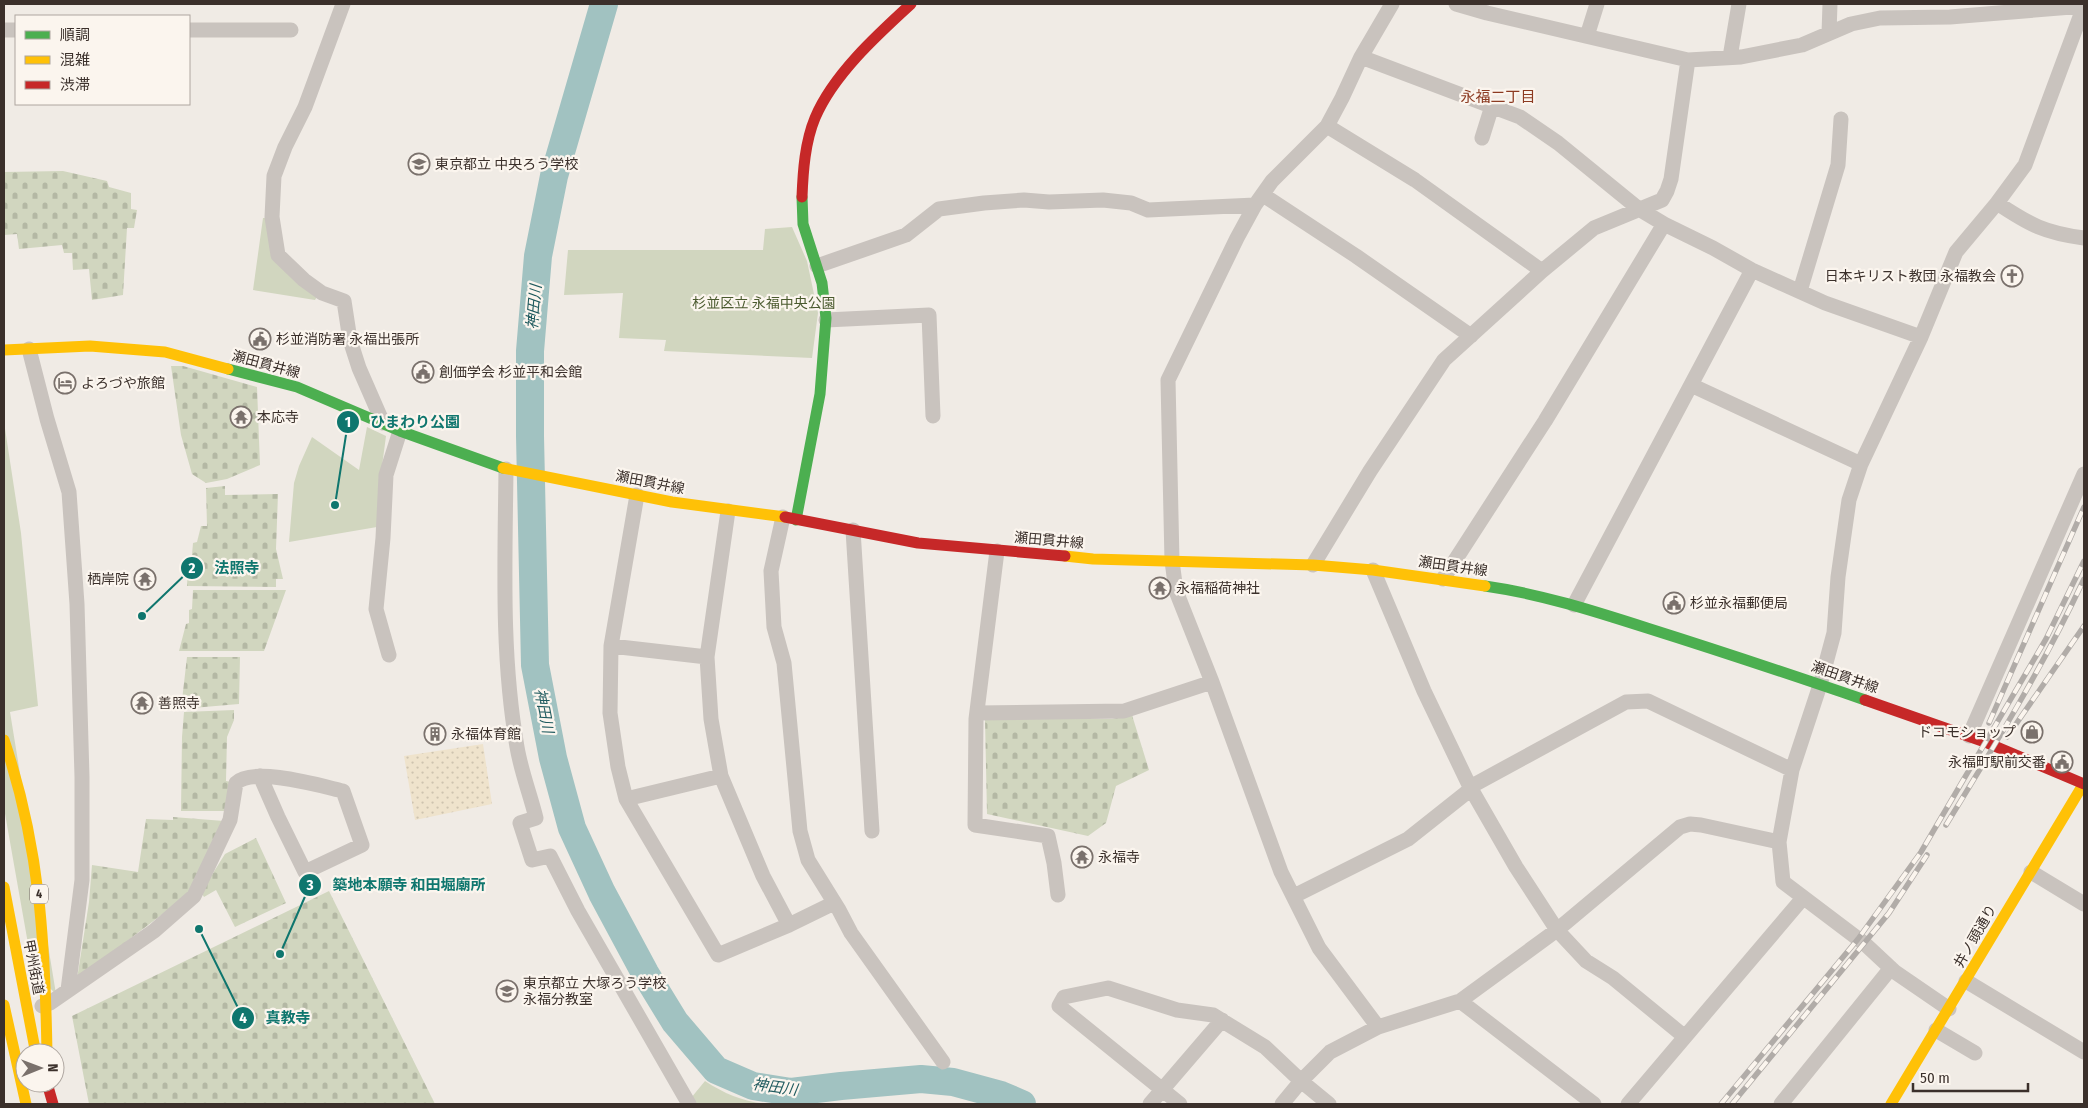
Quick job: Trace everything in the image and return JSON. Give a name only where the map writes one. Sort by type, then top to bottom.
[{"type":"main road","points":[[789,518],[815,418],[826,320],[825,292],[802,221],[801,200],[804,164],[815,119],[828,96],[846,72],[894,19],[911,4]]},
{"type":"main road","name":"瀬田貫井線","points":[[4,350],[90,346],[165,352],[297,387],[400,431],[506,468],[637,495],[728,511],[789,518],[918,543],[1093,559],[1313,565],[1373,570],[1513,590],[1574,605],[1655,629],[1820,684],[1969,736],[2084,784]]},
{"type":"main road","name":"4","points":[[4,740],[23,798],[42,914],[47,1043]]},
{"type":"main road","name":"井ノ頭通り","points":[[1891,1104],[2084,784]]},
{"type":"main road","name":"甲州街道","points":[[4,887],[35,1043]]},
{"type":"main road","points":[[4,1006],[26,1104]]},
{"type":"street","points":[[343,4],[304,106],[284,146],[274,176],[272,217],[278,255],[304,280],[316,288],[344,301],[350,340],[383,423]]},
{"type":"street","points":[[1378,1027],[1338,962],[1319,948],[1281,872],[1212,682],[1176,592],[1172,561],[1168,380],[1237,238],[1259,200],[1272,181],[1327,126],[1361,57],[1392,4]]},
{"type":"street","points":[[1456,4],[1688,60],[1730,57],[1802,45],[1851,24],[1880,18],[1950,17],[2084,6],[2025,165],[1998,203],[1956,252],[1921,338],[1861,464],[1849,500],[1838,577],[1834,632],[1820,684],[1792,770],[1779,842],[1782,882],[1865,944],[1891,968],[1949,1009]]},
{"type":"street","points":[[1587,36],[1596,4]]},
{"type":"street","points":[[1730,57],[1739,4]]},
{"type":"street","points":[[1829,33],[1830,4]]},
{"type":"street","points":[[190,30],[291,30]]},
{"type":"street","points":[[1361,57],[1520,117],[1558,144],[1639,209],[1664,224],[1752,270],[1825,303],[1921,338]]},
{"type":"street","points":[[1313,565],[1370,471],[1444,360],[1594,228],[1662,200],[1667,191],[1677,144],[1688,60]]},
{"type":"street","points":[[1482,138],[1492,106]]},
{"type":"street","points":[[1800,291],[1838,165],[1841,119]]},
{"type":"street","points":[[1327,126],[1415,180],[1542,272]]},
{"type":"street","points":[[817,266],[906,235],[939,209],[1024,200],[1049,202],[1103,200],[1131,203],[1148,210],[1259,200],[1356,256],[1471,336]]},
{"type":"street","points":[[1998,203],[2029,224],[2055,234],[2084,238]]},
{"type":"street","points":[[1443,579],[1545,421],[1664,224]]},
{"type":"street","points":[[1574,605],[1752,270]]},
{"type":"street","points":[[826,320],[929,314],[933,416]]},
{"type":"street","points":[[29,349],[47,419],[69,492],[77,604],[82,777],[82,880],[68,990]]},
{"type":"street","points":[[1691,385],[1861,464]]},
{"type":"street","points":[[388,656],[376,609],[383,538],[386,475],[400,431]]},
{"type":"street","points":[[506,468],[505,574],[508,679],[518,749],[536,818],[520,823],[532,860],[550,856],[578,911],[689,1104]]},
{"type":"street","points":[[1969,736],[2084,474]]},
{"type":"street","points":[[637,495],[611,646],[610,713],[618,767],[626,800],[718,955],[789,925],[834,903]]},
{"type":"street","points":[[728,511],[707,657],[711,719],[721,776],[763,876],[789,925]]},
{"type":"street","points":[[789,518],[771,571],[774,627],[784,663],[800,831],[808,860],[851,933],[943,1062]]},
{"type":"street","points":[[853,530],[872,831]]},
{"type":"street","points":[[997,551],[976,719],[975,825],[1048,836],[1058,895]]},
{"type":"street","points":[[1373,570],[1424,691],[1470,787],[1516,867],[1556,930],[1586,961],[1613,978],[1685,1037]]},
{"type":"street","points":[[611,646],[707,657]]},
{"type":"street","points":[[978,713],[1124,711],[1212,682]]},
{"type":"street","points":[[1294,896],[1408,839],[1466,793],[1470,787],[1626,702],[1648,701],[1792,770]]},
{"type":"street","points":[[27,1011],[50,1003],[154,931],[194,896],[230,820],[236,783],[240,779],[260,776],[281,778],[343,791],[362,845],[305,872],[260,776]]},
{"type":"street","points":[[626,800],[721,776]]},
{"type":"street","points":[[1282,1104],[1301,1081],[1330,1052],[1378,1027],[1460,1001],[1556,930],[1680,827],[1690,824],[1701,825],[1779,842]]},
{"type":"street","points":[[2031,872],[2084,904]]},
{"type":"street","points":[[1628,1104],[1803,898]]},
{"type":"street","points":[[1781,1104],[1891,968]]},
{"type":"street","points":[[1966,981],[2084,1052]]},
{"type":"street","points":[[1180,1104],[1060,1006],[1064,997],[1108,988],[1177,1010],[1213,1015],[1264,1047],[1329,1104]]},
{"type":"street","points":[[1460,1001],[1594,1104]]},
{"type":"street","points":[[1150,1104],[1222,1020]]},
{"type":"street","points":[[1936,1030],[1975,1053]]},
{"type":"sand","points":[[483,744],[492,804],[415,820],[404,756]]},
{"type":"green space","points":[[63,171],[107,181],[109,187],[131,193],[131,209],[137,210],[134,228],[127,228],[123,295],[92,300],[89,269],[73,270],[72,253],[64,253],[62,245],[19,249],[17,234],[4,235],[4,172]]},
{"type":"green space","points":[[263,218],[268,218],[275,257],[318,295],[315,300],[253,290]]},
{"type":"green space","name":"杉並区立 永福中央公園","points":[[792,227],[807,261],[818,313],[812,358],[664,351],[666,340],[619,338],[623,293],[564,295],[568,250],[763,250],[765,229]]},
{"type":"green space","points":[[171,366],[183,366],[257,387],[260,465],[227,479],[206,483],[192,474],[181,435]]},
{"type":"green space","points":[[4,422],[21,533],[38,706],[10,712],[56,994],[33,972],[4,808]]},
{"type":"green space","points":[[367,427],[386,436],[377,527],[289,542],[294,483],[299,466],[312,437],[359,470]]},
{"type":"green space","points":[[225,486],[225,495],[278,494],[276,549],[283,579],[276,579],[276,587],[187,586],[188,567],[191,566],[193,543],[197,542],[201,526],[207,526],[206,488]]},
{"type":"green space","points":[[193,590],[286,590],[264,651],[179,651],[186,624],[189,623],[189,610],[192,609]]},
{"type":"green space","points":[[187,657],[240,657],[239,704],[181,709]]},
{"type":"green space","points":[[234,710],[234,720],[227,737],[226,781],[231,782],[225,811],[181,811],[184,712]]},
{"type":"green space","points":[[1132,715],[1149,770],[1116,786],[1106,823],[1088,836],[987,814],[985,719],[1112,719]]},
{"type":"green space","points":[[173,817],[224,821],[189,894],[77,979],[89,902],[92,865],[138,872],[146,819],[173,820]]},
{"type":"green space","points":[[256,838],[286,903],[235,927],[216,890],[204,897],[201,892],[225,854]]},
{"type":"green space","points":[[329,891],[435,1104],[89,1104],[72,1016]]},
{"type":"green space","points":[[705,1081],[735,1097],[768,1104],[694,1104],[691,1098]]},
{"type":"waterway","name":"神田川","points":[[604,4],[554,176],[538,256],[530,351],[535,665],[553,758],[572,828],[602,893],[645,973],[675,1022],[716,1070],[753,1086],[791,1092],[921,1079],[953,1082],[1001,1095],[1022,1104]]},
{"type":"railway","points":[[1989,723],[2084,507]]},
{"type":"railway","points":[[1721,1104],[1858,939],[1921,852],[2046,639],[2084,561]]},
{"type":"railway","points":[[1946,825],[2036,674],[2084,579]]},
{"type":"railway","points":[[2007,737],[2084,626]]},
{"type":"railway","points":[[1732,1104],[1889,913],[1927,855]]},
{"type":"traffic: fast","points":[[796,520],[820,394],[826,318],[822,283],[803,224],[802,197]]},
{"type":"traffic: fast","points":[[228,369],[297,387],[400,431],[503,468]]},
{"type":"traffic: fast","points":[[1485,586],[1547,598],[1587,609],[1865,700]]},
{"type":"traffic: slow","points":[[4,350],[90,346],[165,352],[228,369]]},
{"type":"traffic: slow","points":[[503,468],[672,502],[785,517]]},
{"type":"traffic: slow","points":[[1065,556],[1093,559],[1313,565],[1373,570],[1485,586]]},
{"type":"traffic: slow","points":[[4,740],[26,818],[33,856],[42,933],[47,1043]]},
{"type":"traffic: slow","points":[[1891,1104],[2084,783]]},
{"type":"traffic: slow","points":[[4,887],[34,1043]]},
{"type":"traffic: slow","points":[[4,1005],[26,1104]]},
{"type":"traffic: jam","points":[[802,197],[809,137],[823,102],[844,71],[857,56],[911,4]]},
{"type":"traffic: jam","points":[[785,517],[918,543],[1065,556]]},
{"type":"traffic: jam","points":[[1865,700],[1985,742],[2084,784]]},
{"type":"traffic: jam","points":[[50,1093],[53,1104]]},
{"type":"place","name":"東京都立 中央ろう学校","points":[[419,164]]},
{"type":"place","name":"日本キリスト教団 永福教会","points":[[2012,276]]},
{"type":"place","name":"杉並消防署 永福出張所","points":[[260,339]]},
{"type":"place","name":"創価学会 杉並平和会館","points":[[423,372]]},
{"type":"place","name":"よろづや旅館","points":[[65,383]]},
{"type":"place","name":"本応寺","points":[[241,417]]},
{"type":"place","name":"ひまわり公園","points":[[335,505]]},
{"type":"place","name":"栖岸院","points":[[145,579]]},
{"type":"place","name":"永福稲荷神社","points":[[1160,588]]},
{"type":"place","name":"杉並永福郵便局","points":[[1674,603]]},
{"type":"place","name":"法照寺","points":[[142,616]]},
{"type":"place","name":"善照寺","points":[[142,703]]},
{"type":"place","name":"ドコモショップ","points":[[2032,732]]},
{"type":"place","name":"永福体育館","points":[[435,734]]},
{"type":"place","name":"永福町駅前交番","points":[[2062,762]]},
{"type":"place","name":"永福寺","points":[[1082,857]]},
{"type":"place","name":"真教寺","points":[[199,929]]},
{"type":"place","name":"築地本願寺 和田堀廟所","points":[[280,954]]},
{"type":"place","name":"東京都立 大塚ろう学校 永福分教室","points":[[507,991]]},
{"type":"district","name":"永福二丁目","points":[[1498,97]]}]
